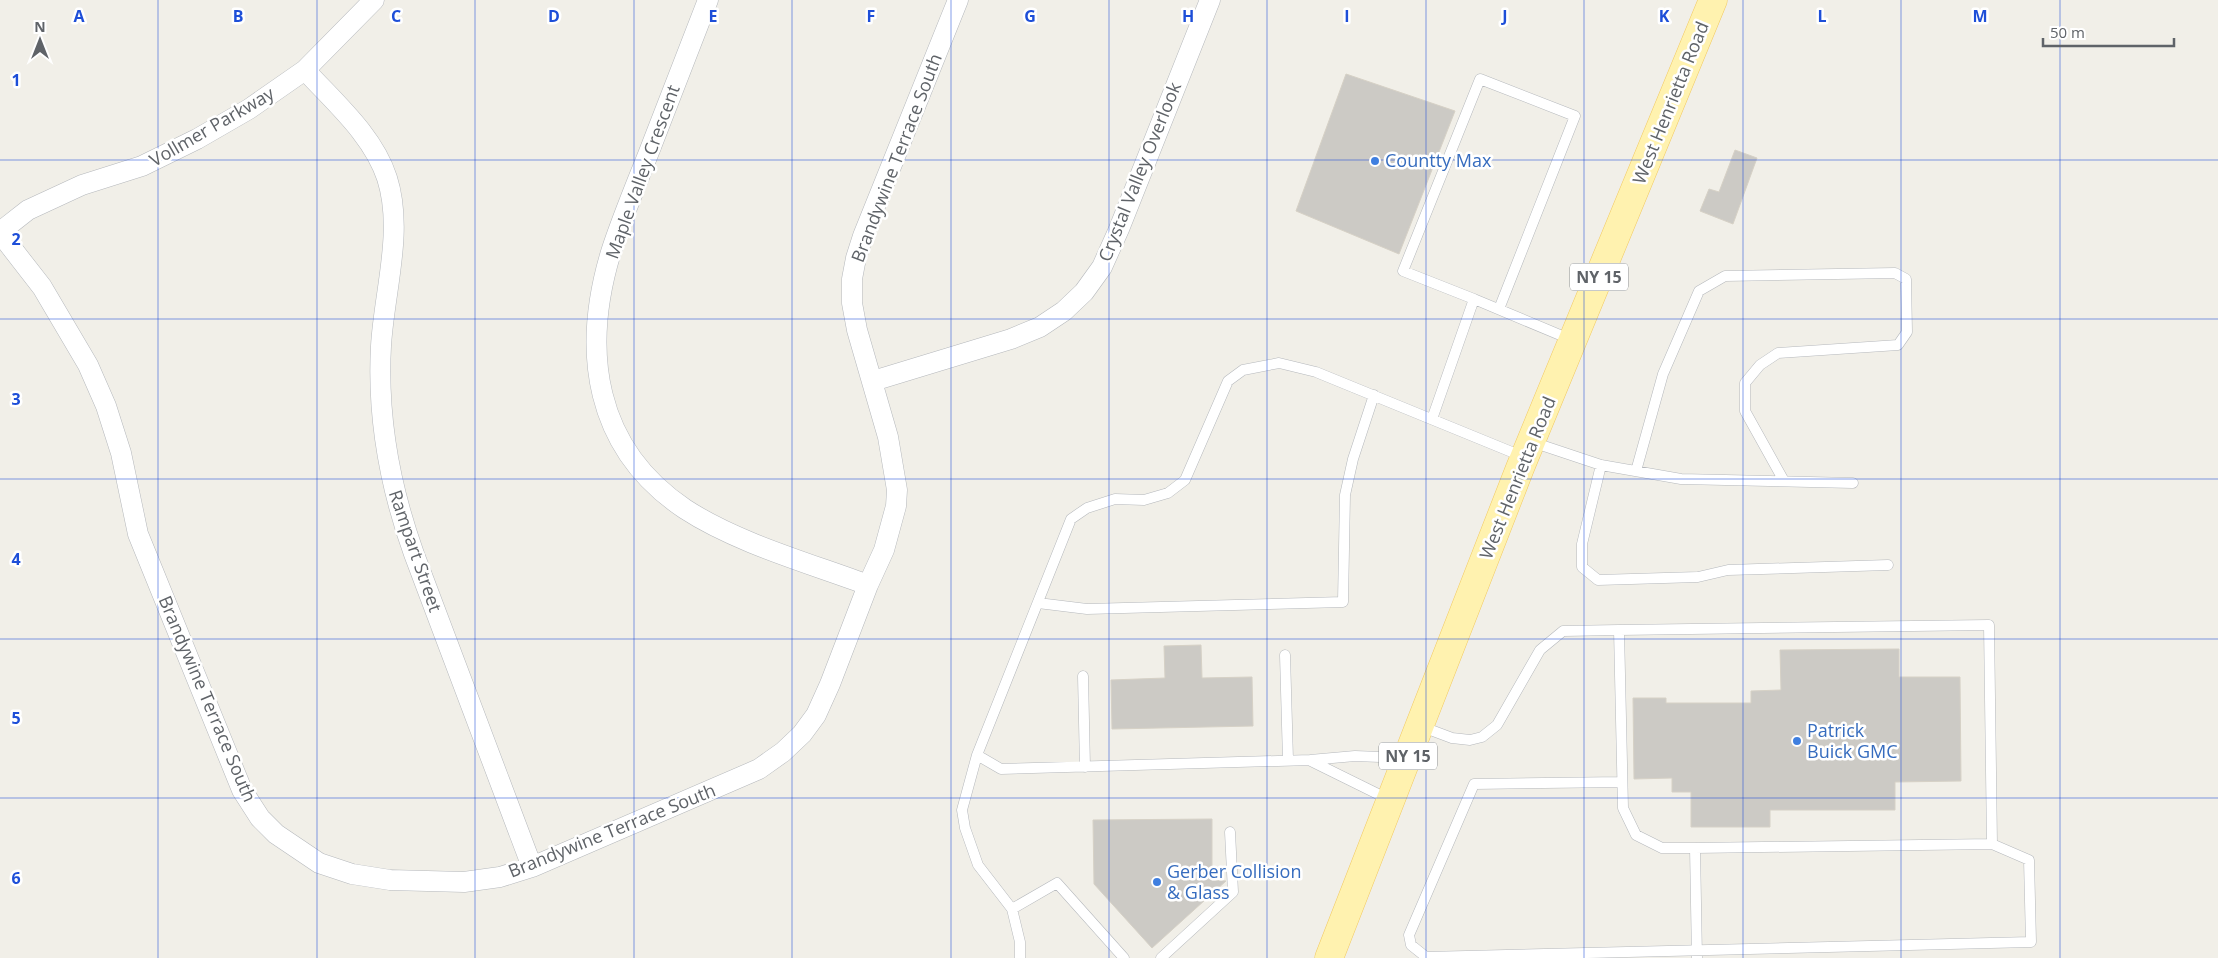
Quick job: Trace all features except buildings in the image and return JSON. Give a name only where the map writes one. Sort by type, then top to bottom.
[{"type":"main road","name":"West Henrietta Road","points":[[1328,958],[1528,450],[1713,0]]},
{"type":"street","name":"Vollmer Parkway","points":[[0,232],[28,210],[82,185],[142,166],[198,139],[249,110],[305,70],[374,0]]},
{"type":"street","name":"Maple Valley Crescent","points":[[708,0],[611,254],[596,338],[598,377],[605,409],[619,440],[638,466],[661,491],[686,509],[716,526],[744,538],[868,585]]},
{"type":"street","name":"Brandywine Terrace South","points":[[0,232],[42,288],[88,365],[103,398],[121,453],[138,534],[242,790],[260,818],[276,834],[319,863],[352,874],[390,880],[464,882],[500,877],[532,866],[759,769],[783,752],[802,734],[816,715],[884,550],[896,506],[897,490],[888,437],[857,330],[852,303],[852,279],[856,258],[863,236],[958,0]]},
{"type":"street","name":"Crystal Valley Overlook","points":[[873,381],[1011,340],[1040,327],[1064,311],[1084,292],[1102,267],[1119,229],[1210,0]]},
{"type":"street","name":"Rampart Street","points":[[305,70],[375,150],[387,178],[393,211],[392,250],[382,335],[380,379],[383,424],[393,488],[401,520],[532,866]]},
{"type":"lane","points":[[1499,309],[1575,116],[1480,78],[1403,271],[1573,341]]},
{"type":"lane","points":[[1636,471],[1663,374],[1699,291],[1725,276],[1895,273],[1906,279],[1907,332],[1898,345],[1778,354],[1760,365],[1745,383],[1745,411],[1784,481]]},
{"type":"lane","points":[[1432,419],[1474,299]]},
{"type":"lane","points":[[1020,958],[1020,942],[1012,910],[978,865],[965,828],[962,810],[977,755],[1071,519],[1087,508],[1115,499],[1144,500],[1168,493],[1185,480],[1228,381],[1243,370],[1279,363],[1316,372],[1432,419],[1528,450],[1600,465],[1681,479],[1853,483]]},
{"type":"lane","points":[[1038,603],[1087,609],[1343,602],[1345,495],[1353,458],[1374,395]]},
{"type":"lane","points":[[1600,465],[1582,544],[1582,566],[1598,580],[1698,577],[1728,570],[1888,565]]},
{"type":"lane","points":[[1420,726],[1452,738],[1470,740],[1482,737],[1497,725],[1540,650],[1563,631],[1988,625],[1992,844]]},
{"type":"lane","points":[[1619,630],[1622,782],[1622,808],[1636,835],[1662,848],[1992,844],[2029,860],[2031,942],[1697,954],[1426,957],[1411,945],[1409,935],[1474,784],[1622,782]]},
{"type":"lane","points":[[1285,655],[1288,760]]},
{"type":"lane","points":[[1084,676],[1084,767]]},
{"type":"lane","points":[[977,755],[1001,769],[1310,760],[1355,756],[1407,758]]},
{"type":"lane","points":[[1310,760],[1390,800]]},
{"type":"lane","points":[[1160,958],[1233,892],[1230,832]]},
{"type":"lane","points":[[1695,848],[1697,954]]},
{"type":"lane","points":[[1012,910],[1057,883],[1124,958]]},
{"type":"place","name":"Countty Max","points":[[1375,161]]},
{"type":"place","name":"Patrick Buick GMC","points":[[1797,741]]},
{"type":"place","name":"Gerber Collision & Glass","points":[[1157,882]]}]
